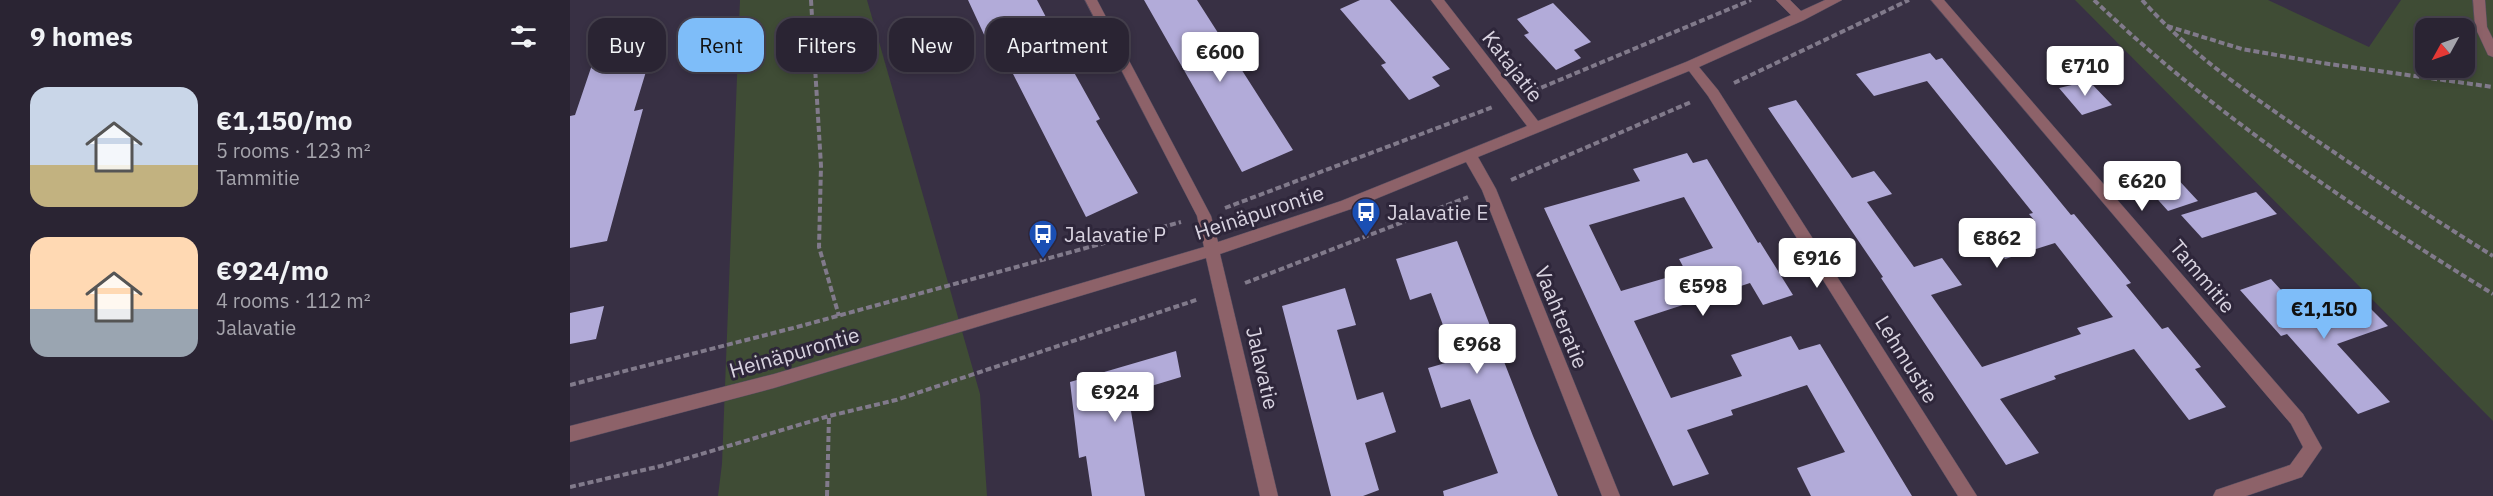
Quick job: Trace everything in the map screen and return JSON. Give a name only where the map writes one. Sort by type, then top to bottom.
[{"type":"street","name":"Jalavatie","points":[[1091,0],[1204,216],[1269,496]]},
{"type":"street","name":"Katajatie","points":[[1437,0],[1536,128]]},
{"type":"street","points":[[1782,0],[1800,17]]},
{"type":"street","name":"Heinäpurontie","points":[[570,435],[774,381],[1213,250],[1346,205],[1690,65],[1836,0]]},
{"type":"street","name":"Tammitie","points":[[1937,0],[2021,94],[2297,420],[2313,448],[2296,471],[2222,496]]},
{"type":"street","points":[[2479,0],[2481,27],[2493,52]]},
{"type":"street","name":"Lehmustie","points":[[1690,65],[1713,93],[1968,496]]},
{"type":"street","name":"Vaahteratie","points":[[1470,156],[1489,189],[1611,496]]},
{"type":"path","points":[[812,0],[821,166],[819,247],[839,316]]},
{"type":"path","points":[[570,385],[839,316],[1204,216],[1513,99],[1751,0]]},
{"type":"path","points":[[570,487],[661,466],[829,416],[927,390],[1092,333],[1222,292],[1489,189],[1713,93],[1909,0]]},
{"type":"path","points":[[2094,0],[2169,70],[2311,177],[2415,246],[2493,294]]},
{"type":"path","points":[[2142,0],[2165,26],[2243,90],[2412,206],[2493,256]]},
{"type":"path","points":[[2165,26],[2242,49],[2322,63],[2493,87]]},
{"type":"path","points":[[826,496],[829,416]]},
{"type":"green space","points":[[740,0],[867,0],[872,18],[776,18],[776,72],[877,72],[877,35],[980,394],[987,496],[718,496],[722,464],[737,72],[764,72],[764,18],[739,18]]},
{"type":"green space","points":[[2075,0],[2268,0],[2369,47],[2401,0],[2493,0],[2493,421]]},
{"type":"building","points":[[968,0],[1037,0],[1046,18],[986,18],[986,39]]},
{"type":"building","points":[[1144,0],[1197,0],[1293,150],[1242,172]]},
{"type":"building","points":[[1360,0],[1390,0],[1450,69],[1432,77],[1440,86],[1409,100],[1381,65],[1386,63],[1340,9]]},
{"type":"building","points":[[1553,3],[1591,42],[1574,50],[1581,58],[1556,70],[1524,35],[1529,33],[1517,19]]},
{"type":"building","points":[[1930,53],[1936,60],[1942,58],[2071,215],[2074,214],[2131,283],[2126,285],[2162,329],[2168,327],[2201,367],[2195,369],[2226,407],[2189,420],[2134,349],[2054,376],[2056,379],[2000,399],[2039,453],[2006,465],[1881,278],[1883,277],[1768,108],[1796,100],[1852,178],[1874,171],[1892,194],[1867,202],[1914,267],[1942,258],[1962,285],[1931,295],[1982,367],[2081,334],[2077,328],[2113,317],[2055,243],[2005,259],[1987,236],[2035,221],[2029,214],[2033,213],[1927,81],[1874,96],[1856,74]]},
{"type":"building","points":[[590,72],[646,72],[634,111],[643,109],[607,241],[570,248],[570,116],[575,115]]},
{"type":"building","points":[[1012,72],[1074,72],[1100,119],[1096,121],[1138,193],[1086,217]]},
{"type":"building","points":[[2089,81],[2112,105],[2082,115],[2059,88]]},
{"type":"building","points":[[1687,153],[1693,163],[1707,159],[1793,295],[1763,305],[1750,283],[1634,321],[1671,398],[1742,376],[1731,355],[1791,336],[1799,350],[1820,344],[1912,496],[1811,496],[1797,468],[1845,452],[1807,385],[1731,410],[1733,415],[1687,430],[1709,474],[1673,486],[1544,208],[1640,181],[1633,169]],"holes":[[[1684,197],[1713,248],[1679,259],[1686,272],[1621,291],[1589,225]]]},
{"type":"building","points":[[2173,174],[2198,201],[2168,211],[2142,182]]},
{"type":"building","points":[[2256,192],[2277,214],[2202,238],[2181,215]]},
{"type":"building","points":[[1457,241],[1558,496],[1444,496],[1443,491],[1498,473],[1470,399],[1441,408],[1428,368],[1456,360],[1431,293],[1410,300],[1396,259]]},
{"type":"building","points":[[2271,279],[2308,320],[2363,301],[2388,326],[2337,344],[2390,402],[2358,414],[2287,334],[2281,336],[2240,290]]},
{"type":"building","points":[[1345,288],[1356,325],[1337,330],[1357,400],[1383,392],[1396,432],[1365,443],[1379,490],[1363,496],[1331,496],[1282,306]]},
{"type":"building","points":[[604,306],[596,339],[570,344],[570,313]]},
{"type":"building","points":[[1176,351],[1181,377],[1128,393],[1145,496],[1092,496],[1086,456],[1079,458],[1070,382]]},
{"type":"place","name":"Jalavatie E","points":[[1366,238]]},
{"type":"place","name":"Jalavatie P","points":[[1043,260]]}]
